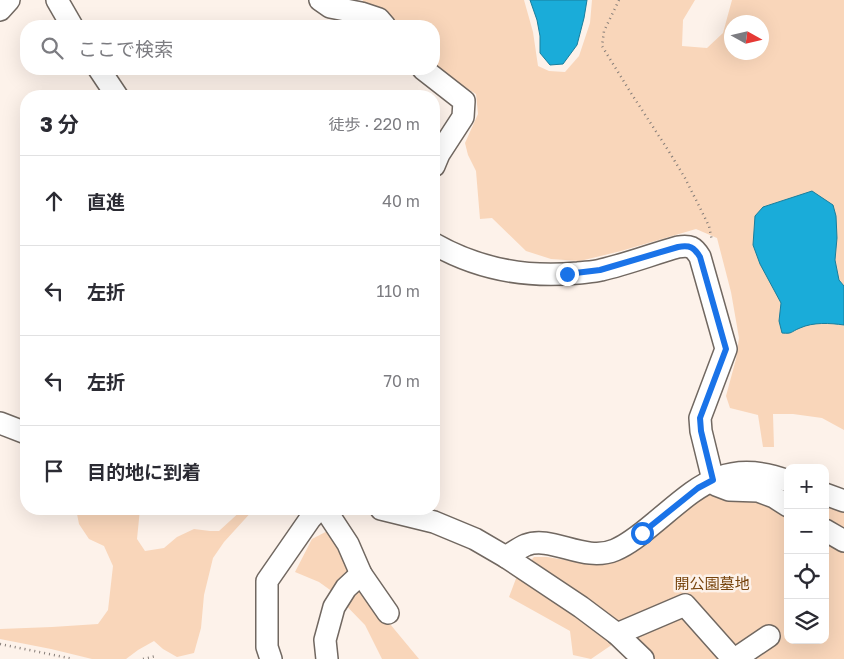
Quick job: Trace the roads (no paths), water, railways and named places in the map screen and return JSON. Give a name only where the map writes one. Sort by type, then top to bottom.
[{"type":"street","points":[[0,10],[9,0]]},
{"type":"street","points":[[57,0],[69,20]]},
{"type":"street","points":[[320,0],[330,8],[361,13],[380,20]]},
{"type":"street","points":[[103,75],[113,90]]},
{"type":"street","points":[[431,75],[464,101],[463,117],[440,154]]},
{"type":"street","points":[[440,247],[479,264],[509,272],[533,274],[567,274],[600,270],[678,247],[688,246],[696,250],[700,257],[726,349],[700,418],[701,431],[713,480],[716,485],[729,490],[758,491],[784,503]]},
{"type":"street","points":[[0,423],[20,430]]},
{"type":"street","points":[[506,557],[526,545],[539,543],[583,553],[600,554],[614,551],[642,533],[698,488],[713,480],[729,474],[743,472],[762,474],[784,480]]},
{"type":"street","points":[[829,495],[844,501]]},
{"type":"street","points":[[271,659],[267,647],[267,581],[314,515]]},
{"type":"street","points":[[329,515],[348,544],[361,574],[388,613]]},
{"type":"street","points":[[405,515],[434,522],[475,539],[506,557],[617,634],[643,659]]},
{"type":"street","points":[[829,532],[844,541]]},
{"type":"street","points":[[328,659],[325,640],[334,607],[346,588],[361,574]]},
{"type":"street","points":[[617,634],[685,605],[734,659],[768,636]]},
{"type":"water","points":[[530,0],[587,0],[577,45],[563,64],[550,65],[540,53],[540,36],[537,20]]},
{"type":"water","points":[[812,191],[833,205],[836,216],[835,260],[839,280],[844,286],[844,325],[816,324],[805,326],[790,333],[782,333],[779,321],[781,303],[760,264],[753,245],[755,216],[763,207]]},
{"type":"park label","name":"開公園墓地","points":[[712,584]]}]
